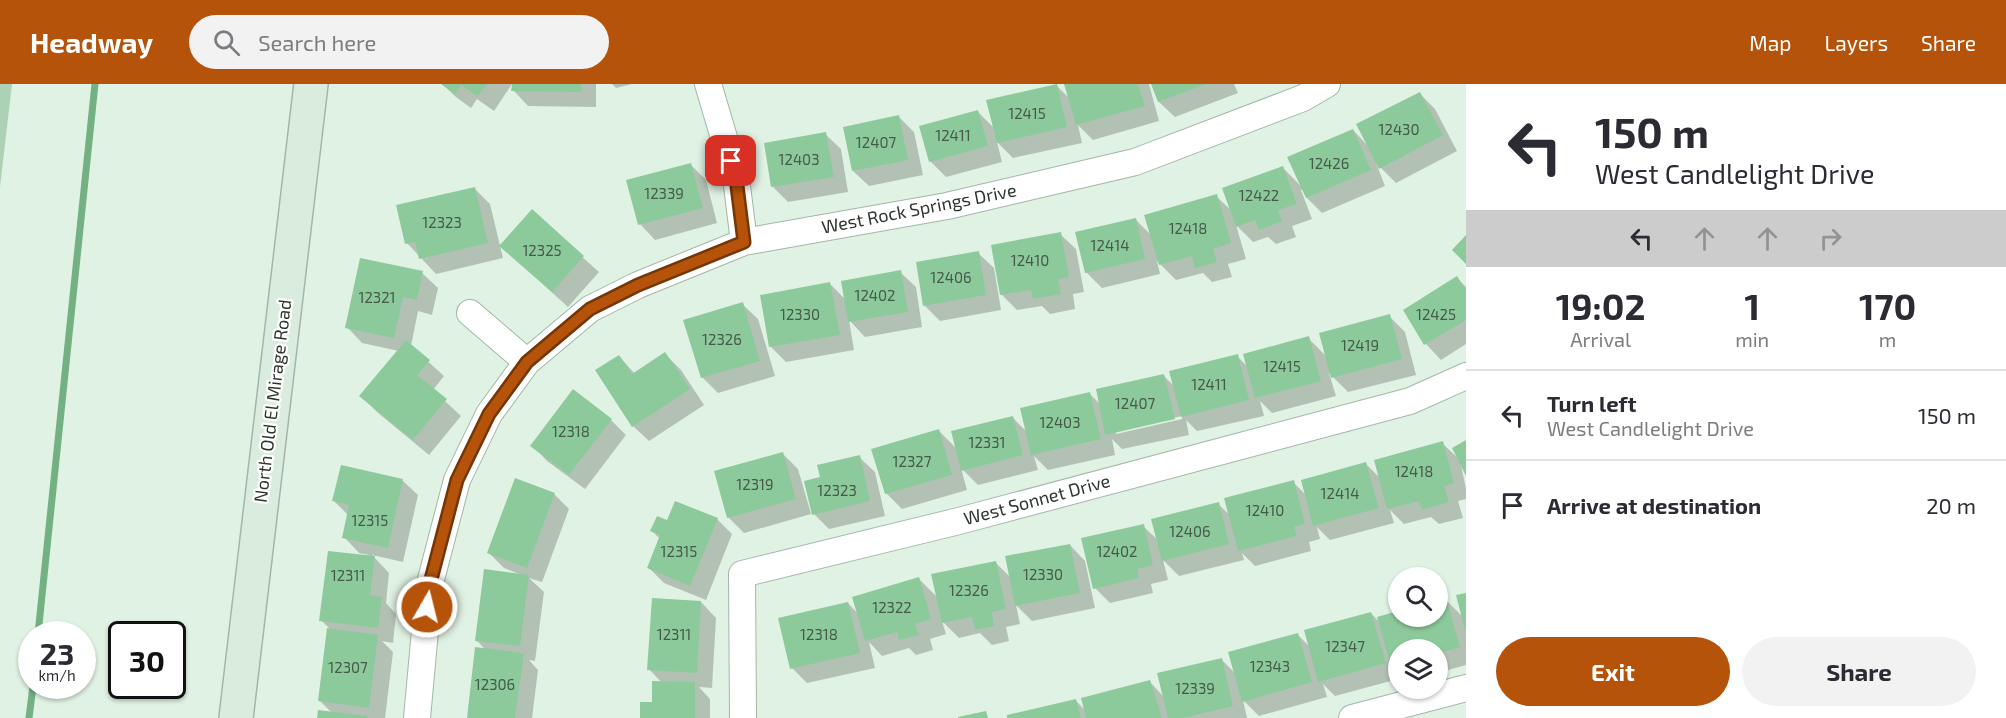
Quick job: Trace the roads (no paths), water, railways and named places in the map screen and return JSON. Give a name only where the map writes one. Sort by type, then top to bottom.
[{"type":"street","name":"North Old El Mirage Road","points":[[236,718],[311,84]]},
{"type":"street","points":[[708,84],[736,178],[744,242]]},
{"type":"street","name":"West Rock Springs Drive","points":[[417,718],[429,587],[457,480],[489,414],[527,362],[590,309],[638,285],[744,242],[947,206],[1136,162],[1303,98],[1327,84]]},
{"type":"street","points":[[470,313],[527,362]]},
{"type":"street","name":"West Sonnet Drive","points":[[743,718],[742,574],[970,518],[1399,404],[1466,376]]},
{"type":"street","points":[[1352,718],[1466,688]]},
{"type":"waterway","points":[[39,621],[95,84]]},
{"type":"waterway","points":[[29,718],[31,699]]}]
